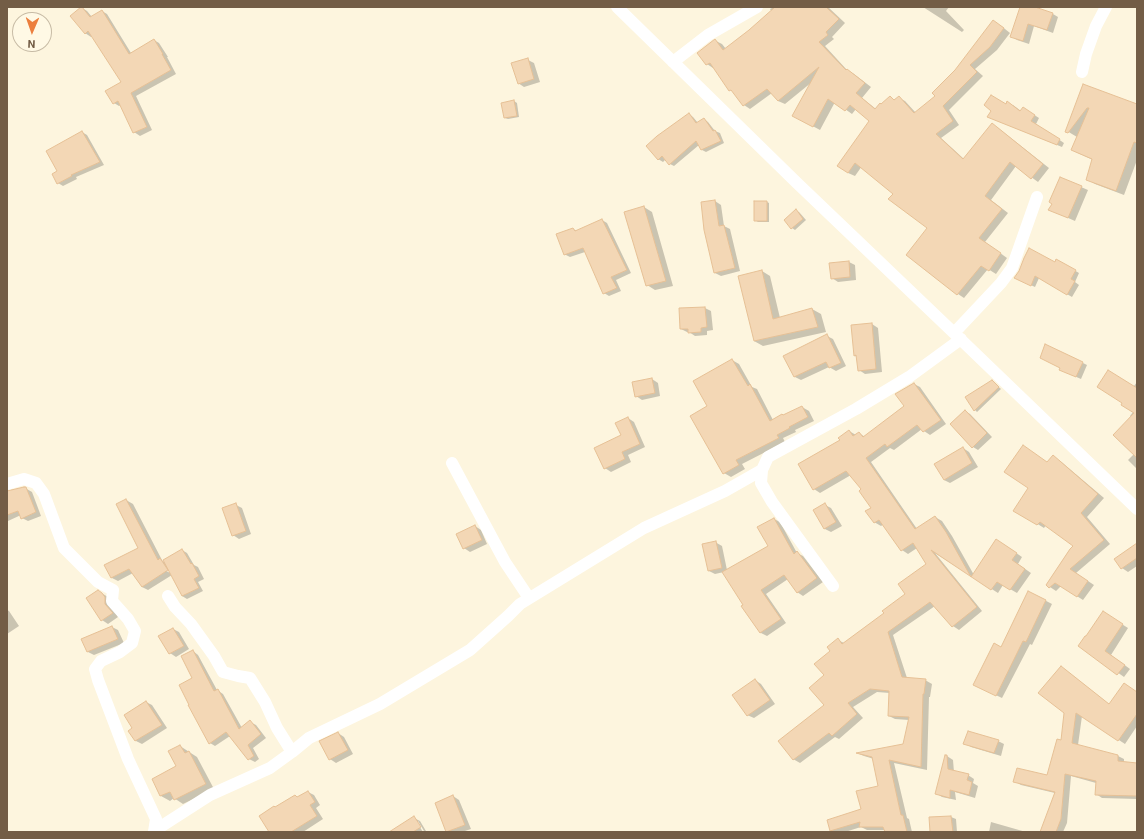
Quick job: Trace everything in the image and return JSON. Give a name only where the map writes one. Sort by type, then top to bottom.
[{"type":"street","points":[[617,7],[797,183],[1137,509]]},
{"type":"street","points":[[673,62],[708,34],[757,7]]},
{"type":"street","points":[[1082,72],[1086,54],[1096,26],[1106,7]]},
{"type":"street","points":[[834,586],[772,502],[761,483],[762,470],[768,457],[856,409],[909,377],[958,336],[1012,268],[1037,197]]},
{"type":"street","points":[[452,463],[504,562],[529,598]]},
{"type":"street","points":[[154,832],[210,795],[270,768],[309,738],[380,704],[470,650],[520,604],[644,528],[725,491],[762,470]]},
{"type":"street","points":[[7,484],[24,479],[36,483],[44,494],[64,548],[98,582],[113,590],[112,601],[128,619],[135,631],[132,643],[120,652],[101,661],[95,669],[128,759],[156,819],[154,832]]},
{"type":"street","points":[[168,596],[191,624],[214,656],[223,672],[250,678],[292,752]]},
{"type":"building","points":[[81,7],[90,17],[102,10],[129,54],[154,39],[163,54],[171,70],[131,93],[147,127],[133,133],[118,101],[113,104],[105,91],[121,82],[88,31],[85,34],[70,16]]},
{"type":"building","points":[[775,7],[826,7],[839,19],[826,32],[828,35],[819,42],[846,70],[847,69],[865,83],[856,93],[875,109],[880,103],[881,104],[890,96],[894,100],[899,96],[914,113],[935,96],[932,93],[955,70],[993,20],[1004,28],[990,47],[970,65],[977,72],[943,106],[953,121],[936,134],[963,159],[992,123],[1043,164],[1031,179],[1010,162],[985,196],[1002,209],[979,238],[1001,253],[989,271],[981,266],[957,295],[906,255],[927,228],[888,199],[893,194],[855,163],[848,173],[837,166],[869,121],[850,105],[845,111],[828,99],[813,127],[792,116],[819,67],[778,101],[767,89],[743,106],[731,90],[729,91],[710,63],[706,65],[697,53],[715,39],[723,50]]},
{"type":"building","points":[[1020,7],[1035,7],[1053,13],[1047,30],[1028,24],[1023,41],[1010,37]]},
{"type":"building","points":[[528,58],[534,79],[518,84],[511,63]]},
{"type":"building","points":[[1083,84],[1137,104],[1137,143],[1134,142],[1116,191],[1086,180],[1092,159],[1071,150],[1089,108],[1087,108],[1068,133],[1065,132]]},
{"type":"building","points":[[991,95],[1006,104],[1007,101],[1020,111],[1023,107],[1035,115],[1031,121],[1060,139],[1057,145],[987,117],[991,111],[984,105]]},
{"type":"building","points":[[514,100],[517,116],[504,118],[501,103]]},
{"type":"building","points":[[689,113],[696,123],[704,118],[713,131],[715,130],[721,141],[701,150],[696,141],[669,165],[662,156],[658,160],[646,146],[657,136]]},
{"type":"building","points":[[82,131],[100,162],[71,175],[72,176],[57,184],[52,174],[57,171],[46,151]]},
{"type":"building","points":[[1060,177],[1082,186],[1068,218],[1048,210],[1052,204],[1049,202]]},
{"type":"building","points":[[715,200],[719,226],[724,225],[735,268],[714,273],[704,230],[701,202]]},
{"type":"building","points":[[754,201],[767,201],[767,221],[754,221]]},
{"type":"building","points":[[644,206],[666,281],[646,286],[624,212]]},
{"type":"building","points":[[796,209],[803,219],[791,229],[784,220]]},
{"type":"building","points":[[602,219],[627,270],[611,277],[617,288],[603,294],[583,248],[564,255],[556,234],[573,228],[575,231]]},
{"type":"building","points":[[1029,248],[1055,262],[1056,259],[1076,270],[1071,279],[1075,281],[1067,295],[1035,276],[1031,286],[1014,278],[1019,271]]},
{"type":"building","points":[[849,261],[850,277],[831,279],[829,263]]},
{"type":"building","points":[[762,270],[773,319],[812,308],[818,327],[754,341],[738,276]]},
{"type":"building","points":[[705,307],[707,327],[701,328],[701,332],[688,333],[688,329],[680,329],[679,308]]},
{"type":"building","points":[[872,323],[876,369],[858,371],[856,355],[854,356],[851,325]]},
{"type":"building","points":[[827,334],[841,363],[829,368],[826,362],[794,377],[783,356]]},
{"type":"building","points":[[1045,344],[1083,362],[1076,377],[1059,370],[1060,368],[1040,358]]},
{"type":"building","points":[[732,359],[748,386],[750,384],[770,421],[782,414],[783,415],[802,406],[808,417],[777,435],[779,438],[736,460],[739,465],[723,474],[690,416],[707,406],[693,381]]},
{"type":"building","points":[[1108,370],[1137,388],[1137,458],[1113,435],[1134,413],[1121,405],[1122,403],[1097,387]]},
{"type":"building","points":[[652,378],[655,393],[635,397],[632,382]]},
{"type":"building","points":[[992,380],[999,387],[974,411],[965,397]]},
{"type":"building","points":[[914,383],[941,420],[923,432],[917,425],[887,447],[885,444],[866,458],[915,529],[935,516],[946,532],[971,576],[931,550],[977,607],[952,627],[930,602],[888,632],[902,677],[926,679],[923,694],[921,767],[889,760],[901,815],[903,815],[907,832],[885,832],[883,827],[859,827],[860,822],[830,831],[827,820],[861,809],[856,791],[878,786],[872,757],[856,753],[903,744],[909,717],[888,716],[889,691],[870,689],[848,703],[857,714],[832,736],[829,733],[793,760],[778,741],[824,705],[809,688],[824,675],[814,664],[830,651],[827,647],[838,638],[842,644],[884,613],[882,611],[905,594],[898,584],[926,564],[913,543],[901,551],[879,520],[874,523],[865,511],[871,508],[859,491],[861,489],[846,471],[813,490],[798,464],[840,440],[838,438],[849,430],[853,436],[859,432],[863,437],[904,406],[895,394]]},
{"type":"building","points":[[965,410],[987,433],[972,448],[950,424]]},
{"type":"building","points":[[628,417],[640,444],[622,452],[625,459],[604,469],[594,448],[621,435],[615,423]]},
{"type":"building","points":[[1023,445],[1047,462],[1053,455],[1098,494],[1081,513],[1104,540],[1070,569],[1088,581],[1077,597],[1055,583],[1049,588],[1046,585],[1073,546],[1040,522],[1037,525],[1013,511],[1028,488],[1004,472]]},
{"type":"building","points":[[963,447],[972,463],[944,480],[934,464]]},
{"type":"building","points":[[26,487],[36,512],[21,519],[18,511],[7,515],[7,491]]},
{"type":"building","points":[[126,499],[158,560],[160,558],[168,570],[142,587],[129,569],[111,578],[104,565],[138,548],[116,504]]},
{"type":"building","points":[[236,503],[246,531],[232,536],[222,508]]},
{"type":"building","points":[[825,503],[836,522],[824,529],[813,510]]},
{"type":"building","points":[[774,518],[794,554],[797,551],[817,578],[797,593],[784,575],[761,590],[781,619],[760,633],[741,606],[743,605],[722,572],[768,546],[757,527]]},
{"type":"building","points":[[475,525],[482,540],[463,549],[456,534]]},
{"type":"building","points":[[996,539],[1017,553],[1012,560],[1025,569],[1010,590],[997,582],[991,590],[971,577]]},
{"type":"building","points":[[716,541],[722,568],[708,571],[702,544]]},
{"type":"building","points":[[1137,543],[1137,558],[1121,569],[1114,559]]},
{"type":"building","points":[[182,549],[199,576],[194,579],[199,588],[182,596],[163,560]]},
{"type":"building","points":[[98,590],[105,597],[105,604],[113,613],[101,621],[86,598]]},
{"type":"building","points":[[1028,591],[1046,600],[1026,642],[1023,641],[996,696],[973,685],[994,643],[1001,647]]},
{"type":"building","points":[[1103,611],[1123,624],[1105,651],[1125,665],[1117,675],[1078,646]]},
{"type":"building","points":[[112,626],[118,639],[87,652],[81,639]]},
{"type":"building","points":[[173,628],[184,646],[169,654],[158,636]]},
{"type":"building","points":[[193,650],[214,691],[218,689],[239,729],[250,720],[261,734],[248,745],[254,756],[248,760],[226,732],[209,744],[188,705],[179,685],[192,678],[181,656]]},
{"type":"building","points":[[1061,666],[1109,704],[1124,683],[1137,692],[1137,714],[1118,741],[1076,713],[1072,743],[1118,755],[1118,761],[1137,763],[1137,796],[1095,795],[1096,781],[1065,774],[1061,819],[1056,832],[1040,832],[1055,792],[1013,782],[1017,768],[1047,775],[1057,739],[1061,740],[1064,713],[1038,693]]},
{"type":"building","points":[[755,679],[770,700],[747,716],[732,695]]},
{"type":"building","points":[[146,701],[162,725],[135,741],[128,731],[132,728],[124,715]]},
{"type":"building","points":[[968,731],[999,740],[994,753],[963,744]]},
{"type":"building","points":[[338,732],[348,750],[329,760],[319,741]]},
{"type":"building","points":[[180,745],[185,753],[189,751],[206,784],[174,800],[170,792],[160,796],[152,779],[176,766],[168,751]]},
{"type":"building","points":[[945,755],[947,755],[948,769],[969,774],[967,780],[972,782],[969,795],[950,790],[950,798],[935,794]]},
{"type":"building","points":[[308,791],[315,802],[310,805],[317,816],[291,832],[269,832],[259,816],[295,795],[297,797]]},
{"type":"building","points":[[453,795],[465,825],[446,832],[435,803]]},
{"type":"building","points":[[414,816],[421,827],[413,832],[389,832]]},
{"type":"building","points":[[951,816],[953,832],[930,832],[929,817]]}]
